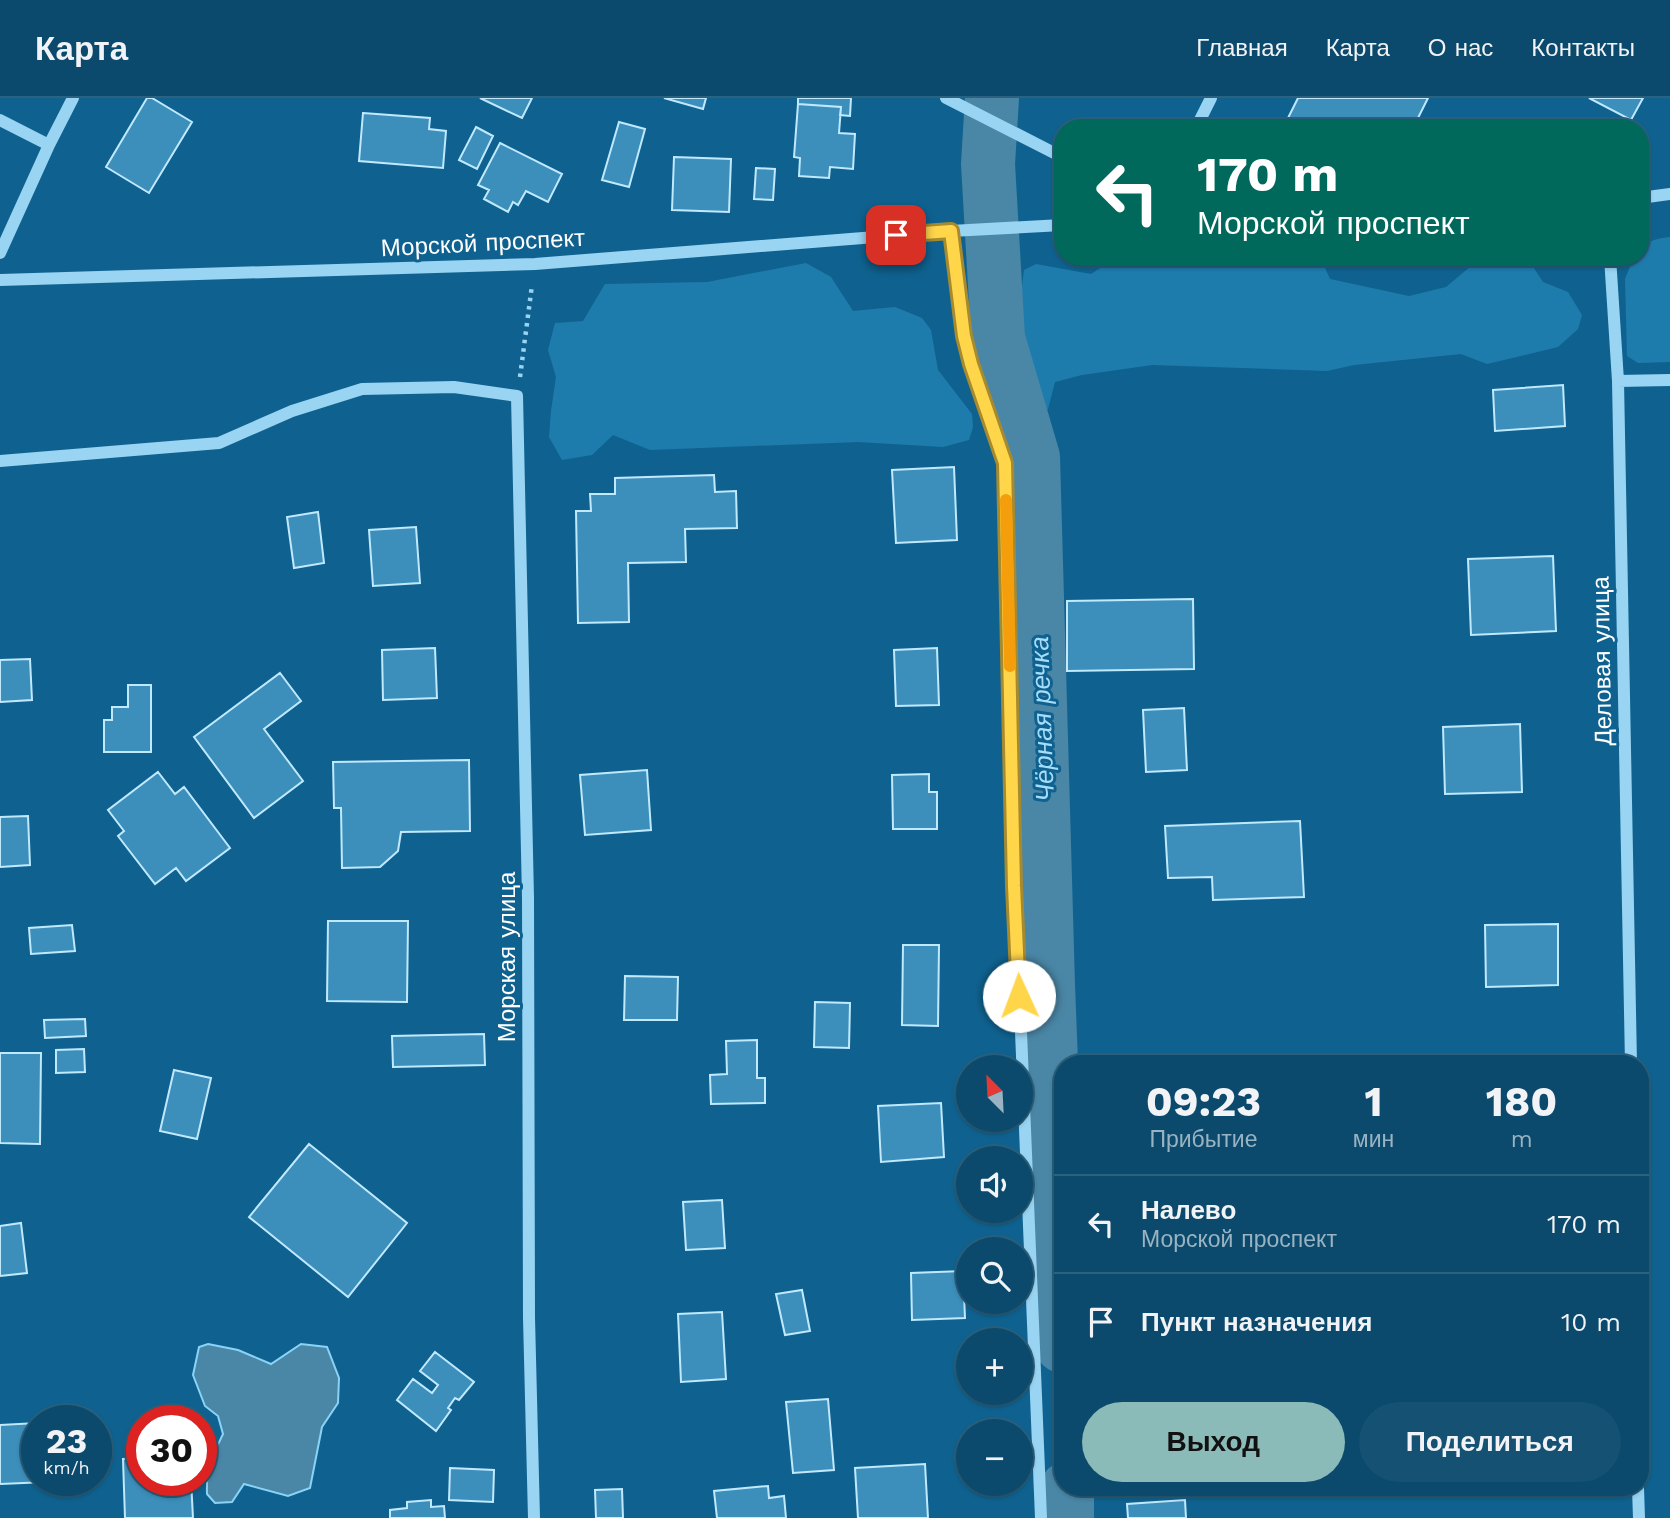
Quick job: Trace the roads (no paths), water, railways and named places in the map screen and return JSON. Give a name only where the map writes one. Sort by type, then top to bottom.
[{"type":"street","points":[[0,253],[73,98]]},
{"type":"street","points":[[946,98],[1054,153]]},
{"type":"street","points":[[1201,119],[1212,98]]},
{"type":"street","points":[[0,120],[49,145]]},
{"type":"street","points":[[1649,197],[1670,194]]},
{"type":"street","name":"Морской проспект","points":[[0,280],[535,264],[1054,225]]},
{"type":"street","points":[[951,231],[964,336],[1005,463],[1014,886],[1041,1518]]},
{"type":"street","name":"Деловая улица","points":[[1611,266],[1618,381],[1631,1055]]},
{"type":"street","points":[[1618,381],[1670,380]]},
{"type":"street","name":"Морская улица","points":[[0,461],[219,443],[292,411],[362,389],[454,387],[517,396],[528,898],[529,1318],[534,1518]]},
{"type":"street","points":[[1638,1496],[1639,1518]]},
{"type":"waterway","name":"Чёрная речка","points":[[992,98],[988,164],[998,338],[1033,457],[1054,1140]]},
{"type":"waterway","name":"Чёрная речка","points":[[1067,1496],[1067,1518]]}]
